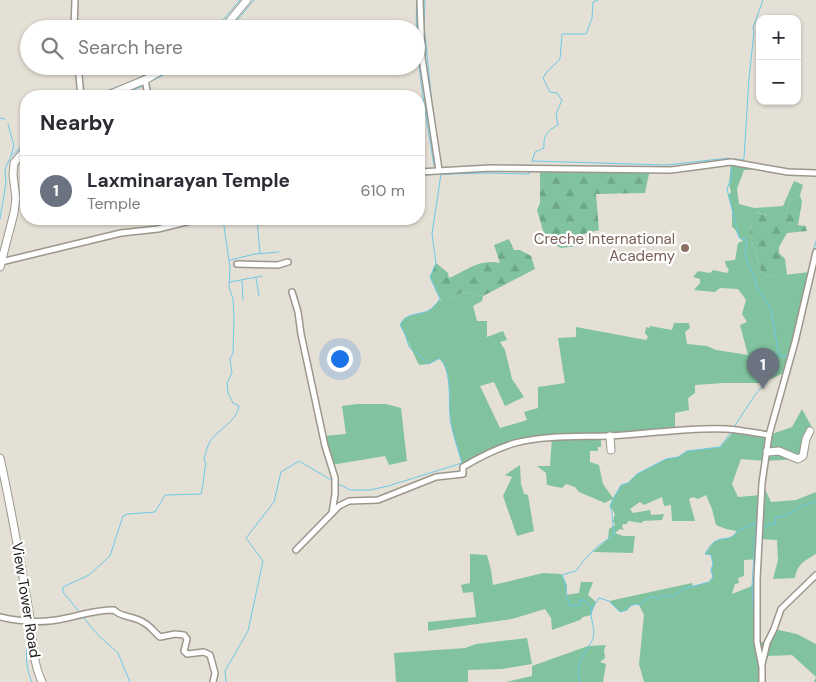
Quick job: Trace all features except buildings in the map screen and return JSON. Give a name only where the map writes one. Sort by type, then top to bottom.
[{"type":"street","points":[[74,20],[75,0]]},
{"type":"street","points":[[230,20],[247,0]]},
{"type":"street","points":[[420,0],[421,20]]},
{"type":"street","points":[[79,75],[80,90]]},
{"type":"street","points":[[121,90],[154,75]]},
{"type":"street","points":[[425,75],[439,170]]},
{"type":"street","points":[[145,80],[147,90]]},
{"type":"street","points":[[20,156],[14,163],[13,175],[16,198],[14,213],[0,264],[121,233],[171,225]]},
{"type":"street","points":[[425,171],[573,168],[671,170],[731,162],[788,172],[816,173]]},
{"type":"street","points":[[762,667],[756,642],[757,580],[760,510],[769,435],[795,342],[816,252]]},
{"type":"street","points":[[237,264],[278,265],[288,262]]},
{"type":"street","points":[[292,292],[298,312],[325,446],[335,478],[332,513]]},
{"type":"street","points":[[296,550],[345,502],[378,500],[436,477],[462,474],[463,467],[507,445],[562,436],[610,436],[665,431],[726,429],[769,435]]},
{"type":"street","points":[[767,452],[779,451],[798,459],[802,456],[810,431]]},
{"type":"street","points":[[610,436],[611,450]]},
{"type":"street","name":"View Tower Road","points":[[0,458],[21,564],[34,655],[42,682]]},
{"type":"street","points":[[762,682],[762,667],[767,643],[781,609],[816,575]]},
{"type":"street","points":[[0,618],[15,621],[66,618],[84,613],[114,610],[118,615],[135,618],[151,626],[160,637],[176,634],[184,635],[187,639],[184,651],[187,654],[204,652],[210,655],[214,671],[213,682]]},
{"type":"green space","points":[[731,162],[772,169],[744,170],[737,189],[739,204],[754,208],[783,206],[794,181],[803,185],[800,195],[790,200],[786,213],[778,222],[766,222],[769,216],[756,212],[751,221],[750,236],[761,271],[767,277],[810,272],[786,372],[762,383],[695,385],[695,393],[688,398],[689,410],[675,413],[675,431],[601,436],[601,447],[598,447],[598,451],[590,451],[590,462],[599,465],[603,484],[613,498],[621,485],[628,483],[637,474],[666,459],[678,457],[687,451],[720,447],[735,430],[769,435],[792,427],[802,409],[814,431],[810,431],[798,459],[765,461],[741,459],[732,484],[738,497],[761,495],[762,483],[771,502],[796,500],[816,492],[816,554],[800,566],[795,578],[773,579],[778,560],[777,540],[759,539],[758,559],[744,560],[744,576],[738,578],[739,583],[735,584],[732,594],[752,586],[757,579],[757,641],[767,643],[774,629],[797,634],[816,644],[816,677],[792,655],[768,656],[762,672],[762,682],[644,682],[639,664],[644,615],[637,604],[620,612],[609,601],[692,583],[693,586],[709,582],[713,577],[711,570],[713,564],[711,555],[705,554],[714,542],[730,538],[737,531],[716,525],[706,495],[698,499],[693,497],[689,499],[695,521],[672,521],[671,505],[664,506],[662,497],[644,505],[640,502],[630,509],[633,513],[650,510],[651,515],[664,514],[662,520],[643,521],[642,523],[628,521],[627,524],[623,524],[624,530],[620,529],[615,533],[623,536],[635,536],[633,553],[593,552],[608,539],[609,529],[615,525],[613,521],[615,514],[610,506],[612,499],[605,503],[566,484],[562,488],[547,485],[546,473],[537,466],[550,466],[552,438],[518,442],[463,467],[452,428],[448,379],[443,364],[439,359],[429,364],[419,365],[400,325],[408,316],[428,311],[440,299],[442,302],[464,292],[483,296],[482,301],[473,306],[477,321],[487,321],[487,337],[503,331],[507,340],[500,342],[505,350],[512,379],[524,397],[505,406],[494,382],[480,386],[500,428],[527,420],[524,412],[538,408],[538,387],[565,383],[558,338],[576,337],[576,327],[646,340],[648,337],[645,333],[646,327],[672,330],[674,323],[689,323],[690,328],[685,332],[687,344],[707,346],[716,350],[748,355],[740,325],[747,322],[742,314],[746,300],[738,289],[720,288],[715,292],[694,290],[700,283],[700,279],[693,277],[698,271],[710,273],[713,270],[727,273],[729,270],[725,261],[735,260],[738,243],[743,241],[732,227],[732,209],[728,195],[731,192],[729,184]]},
{"type":"green space","points":[[540,169],[650,169],[645,193],[596,194],[599,230],[576,236],[578,246],[561,248],[546,241],[537,210],[540,203]]},
{"type":"green space","points":[[800,195],[802,202],[798,225],[806,226],[807,231],[787,233],[779,247],[779,253],[785,259],[787,275],[767,277],[761,271],[750,236],[751,221],[755,212],[769,216],[767,222],[778,222],[786,213],[790,200]]},
{"type":"green space","points":[[509,239],[514,250],[520,250],[531,256],[535,269],[483,296],[464,292],[442,302],[430,277],[436,263],[448,273],[449,278],[479,264],[486,262],[500,263],[494,245]]},
{"type":"green space","points":[[386,404],[401,408],[407,461],[389,465],[385,456],[331,465],[324,436],[346,434],[342,406]]},
{"type":"green space","points":[[520,465],[521,484],[524,494],[528,495],[534,531],[517,536],[503,496],[512,477],[505,475]]},
{"type":"green space","points":[[470,554],[487,555],[493,585],[543,573],[561,574],[567,585],[566,595],[579,593],[581,582],[593,582],[588,595],[596,602],[591,615],[552,630],[551,618],[545,609],[512,619],[428,631],[428,622],[476,617],[473,592],[463,593],[461,585],[470,583]]},
{"type":"green space","points":[[527,638],[532,664],[502,669],[468,670],[468,682],[396,682],[394,653],[465,648],[476,644]]},
{"type":"green space","points":[[606,645],[604,650],[605,658],[600,662],[606,664],[603,682],[506,682],[532,676],[532,666],[588,646]]},
{"type":"waterway","points":[[223,20],[240,0]]},
{"type":"waterway","points":[[237,20],[254,0]]},
{"type":"waterway","points":[[416,20],[417,0]]},
{"type":"waterway","points":[[424,20],[425,0]]},
{"type":"waterway","points":[[598,0],[593,2],[592,18],[586,34],[562,34],[560,59],[543,78],[550,92],[557,93],[562,100],[556,114],[558,125],[546,134],[544,148],[535,152],[532,161],[666,165],[730,159]]},
{"type":"waterway","points":[[735,159],[743,160],[744,158],[753,28],[763,0]]},
{"type":"waterway","points":[[425,36],[433,113]]},
{"type":"waterway","points":[[109,90],[144,75]]},
{"type":"waterway","points":[[148,83],[163,75]]},
{"type":"waterway","points":[[421,75],[422,90]]},
{"type":"waterway","points":[[134,90],[145,85]]},
{"type":"waterway","points":[[425,110],[434,166]]},
{"type":"waterway","points":[[0,118],[5,119]]},
{"type":"waterway","points":[[8,124],[14,146],[11,155]]},
{"type":"waterway","points":[[0,219],[6,183],[5,169],[11,156],[20,148]]},
{"type":"waterway","points":[[732,165],[731,179],[727,189],[739,238],[745,239],[747,243],[745,250],[747,261],[757,287],[771,309],[779,356],[772,366],[771,376],[755,395],[734,427]]},
{"type":"waterway","points":[[425,175],[529,174],[529,171]]},
{"type":"waterway","points":[[337,483],[350,490],[370,490],[462,463],[451,424],[447,371],[444,364],[439,358],[429,364],[409,347],[405,333],[400,325],[408,316],[428,311],[440,299],[430,277],[436,263],[432,234],[441,174]]},
{"type":"waterway","points":[[81,614],[63,592],[63,587],[89,575],[110,556],[123,516],[155,512],[165,495],[201,494],[206,464],[204,459],[208,445],[238,411],[239,406],[233,403],[228,393],[227,383],[232,373],[230,359],[233,353],[234,318],[233,299],[229,287],[230,268],[224,225]]},
{"type":"waterway","points":[[258,225],[260,253]]},
{"type":"waterway","points":[[806,282],[816,241]]},
{"type":"waterway","points":[[230,260],[255,254],[279,252]]},
{"type":"waterway","points":[[230,282],[262,276]]},
{"type":"waterway","points":[[256,278],[259,296]]},
{"type":"waterway","points":[[242,280],[243,300]]},
{"type":"waterway","points":[[780,356],[789,355]]},
{"type":"waterway","points":[[580,682],[578,672],[580,661],[593,639],[592,609],[584,600],[580,600],[580,605],[570,606],[562,575],[576,571],[598,546],[615,533],[610,506],[621,485],[628,483],[637,474],[666,459],[678,457],[687,451],[720,447],[731,432]]},
{"type":"waterway","points":[[226,682],[225,671],[248,631],[263,561],[246,538],[274,502],[281,472],[299,461],[333,481]]},
{"type":"waterway","points":[[764,526],[776,523],[775,518],[787,515],[800,507],[816,501]]},
{"type":"waterway","points":[[592,609],[599,598],[609,601],[620,612],[627,610],[631,606],[639,605],[651,596],[654,598],[660,598],[663,595],[672,597],[683,589],[709,582],[713,577],[711,570],[713,564],[711,555],[705,554],[710,546],[716,541],[730,538],[737,531],[756,523],[752,586],[755,642]]},
{"type":"waterway","points":[[16,559],[21,588]]},
{"type":"waterway","points":[[23,597],[27,620]]},
{"type":"waterway","points":[[83,617],[98,635],[118,653],[130,682]]},
{"type":"waterway","points":[[27,624],[27,667],[32,682]]},
{"type":"waterway","points":[[755,646],[760,676]]},
{"type":"place","name":"Creche International Academy","points":[[685,248]]},
{"type":"place","name":"Laxminarayan Temple","points":[[763,389]]}]
